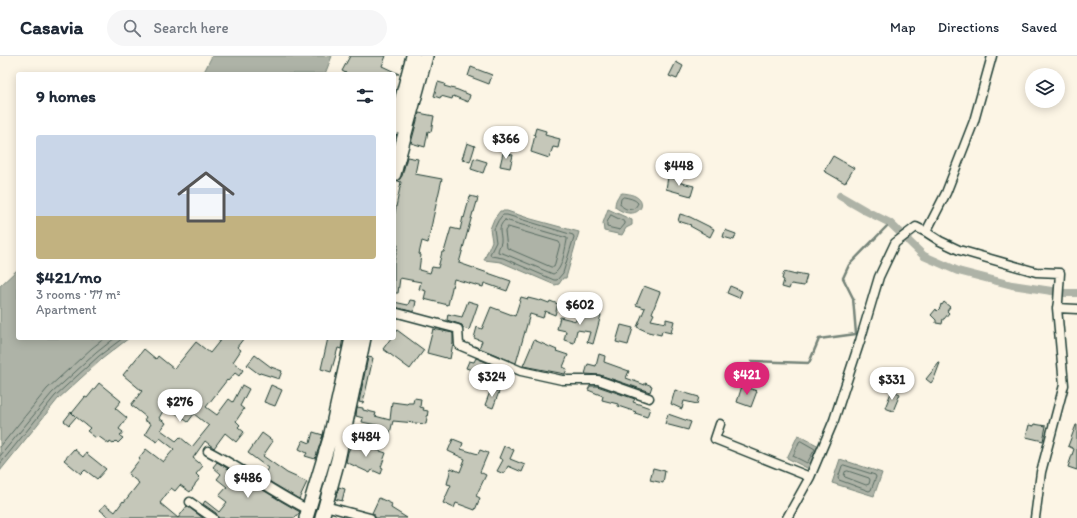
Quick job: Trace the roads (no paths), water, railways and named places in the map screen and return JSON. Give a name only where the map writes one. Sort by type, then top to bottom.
[{"type":"main road","points":[[396,120],[413,56]]},
{"type":"main road","points":[[396,167],[426,56]]},
{"type":"main road","points":[[308,514],[330,438],[352,340]]},
{"type":"main road","points":[[323,512],[338,460],[364,340]]},
{"type":"street","points":[[926,232],[946,193],[974,121],[992,56]]},
{"type":"street","points":[[786,518],[810,476],[834,420],[879,277],[896,244],[916,227],[959,250],[1036,272],[1060,273],[1058,305],[1064,385],[1042,472],[1035,518]]},
{"type":"street","points":[[1058,305],[1077,309]]},
{"type":"street","points":[[396,313],[458,329],[458,345],[521,371],[562,380],[598,380],[649,398]]},
{"type":"street","points":[[720,424],[715,439],[810,476]]},
{"type":"street","points":[[208,451],[229,462],[292,502],[308,514]]},
{"type":"street","points":[[190,502],[213,518]]},
{"type":"street","points":[[323,512],[370,518]]},
{"type":"water","points":[[212,56],[332,56],[326,72],[203,72]]},
{"type":"water","points":[[622,193],[632,195],[639,199],[641,208],[631,213],[624,212],[615,207],[617,199]]},
{"type":"water","points":[[608,209],[632,220],[632,225],[626,228],[622,235],[604,231],[603,223]]},
{"type":"water","points":[[500,211],[507,211],[579,232],[566,278],[563,278],[559,284],[555,285],[501,262],[484,260],[492,241],[490,229],[494,219]]},
{"type":"water","points":[[16,271],[16,340],[126,340],[102,359],[58,399],[0,471],[0,286]]},
{"type":"water","points":[[798,435],[821,447],[809,469],[787,458]]},
{"type":"water","points":[[840,459],[882,473],[874,496],[832,483]]},
{"type":"waterway","points":[[840,196],[890,223],[924,256],[958,271],[1012,285],[1065,293],[1077,293]]},
{"type":"waterway","points":[[751,361],[809,363],[819,339],[856,334],[853,298],[843,278],[849,265],[890,223]]}]
